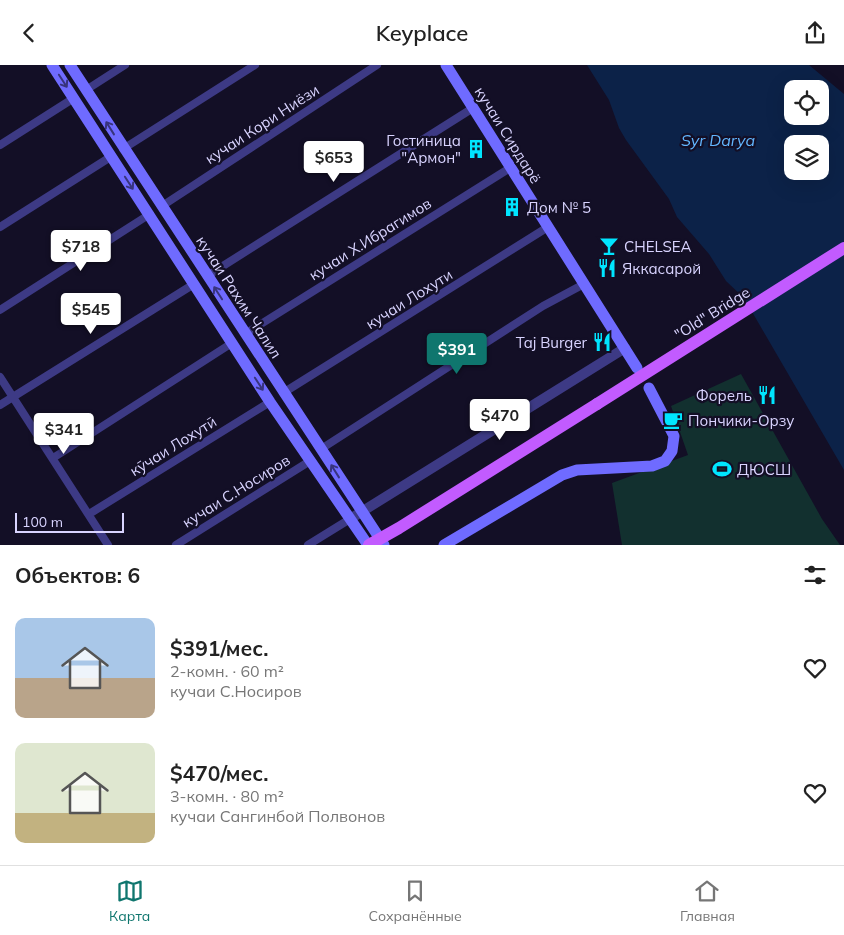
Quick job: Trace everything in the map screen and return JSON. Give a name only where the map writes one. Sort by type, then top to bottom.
[{"type":"main road","name":"кучаи Рахим Чалил","points":[[52,65],[310,461],[360,534],[377,544]]},
{"type":"main road","name":"кучаи Рахим Чалил","points":[[70,65],[123,149],[321,449],[361,512],[377,544]]},
{"type":"main road","name":"кучаи Сирдарё","points":[[446,65],[637,368]]},
{"type":"main road","name":"\"Old\" Bridge","points":[[599,407],[844,248]]},
{"type":"main road","name":"\"Old\" Bridge","points":[[599,407],[844,257]]},
{"type":"main road","points":[[444,545],[562,475],[578,470],[652,466],[665,461],[672,451],[674,436],[649,388]]},
{"type":"main road","points":[[377,544],[401,533],[599,407]]},
{"type":"street","points":[[86,90],[125,65]]},
{"type":"street","points":[[123,149],[254,65]]},
{"type":"street","name":"кучаи Кори Ниёзи","points":[[162,207],[377,65]]},
{"type":"street","points":[[0,145],[74,98]]},
{"type":"street","points":[[207,276],[473,108]]},
{"type":"street","points":[[0,227],[112,156]]},
{"type":"street","name":"кучаи Х.Ибрагимов","points":[[245,334],[510,168]]},
{"type":"street","points":[[0,309],[150,215]]},
{"type":"street","name":"кучаи Лохути","points":[[283,393],[548,227]]},
{"type":"street","points":[[0,405],[194,284]]},
{"type":"street","points":[[321,449],[543,306],[584,284]]},
{"type":"street","points":[[53,459],[232,343]]},
{"type":"street","points":[[308,545],[625,348]]},
{"type":"street","points":[[0,377],[108,545]]},
{"type":"street","name":"кӯчаи Лохутӣ","points":[[89,514],[270,402]]},
{"type":"street","name":"кучаи С.Носиров","points":[[176,545],[310,461]]},
{"type":"green space","name":"ДЮСШ","points":[[741,374],[822,519],[840,545],[622,545],[612,483],[688,455],[671,406]]},
{"type":"water","name":"Syr Darya","points":[[587,65],[809,65],[827,80],[784,80],[784,125],[829,125],[829,82],[844,94],[844,470],[744,298],[726,281],[709,254],[677,217],[669,199],[619,128],[609,100]]},
{"type":"place","name":"Гостиница \"Армон\"","points":[[476,149]]},
{"type":"place","name":"Дом № 5","points":[[512,207]]},
{"type":"place","name":"CHELSEA","points":[[609,246]]},
{"type":"place","name":"Яккасарой","points":[[607,268]]},
{"type":"place","name":"Taj Burger","points":[[602,342]]},
{"type":"place","name":"Форель","points":[[767,395]]},
{"type":"place","name":"Пончики-Орзу","points":[[673,420]]},
{"type":"place","name":"ДЮСШ","points":[[722,469]]}]
